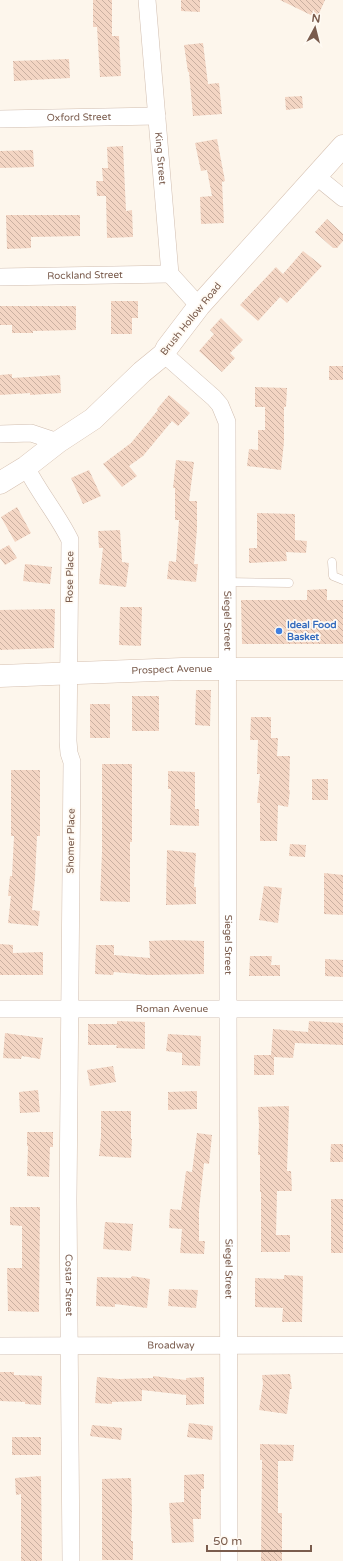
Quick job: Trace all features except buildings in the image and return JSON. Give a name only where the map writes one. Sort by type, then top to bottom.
[{"type":"main road","name":"Brush Hollow Road","points":[[0,483],[26,467],[58,442],[92,419],[142,372],[164,354],[199,306],[343,146]]},
{"type":"main road","name":"Prospect Avenue","points":[[0,676],[182,669],[343,669]]},
{"type":"street","name":"King Street","points":[[147,0],[170,274]]},
{"type":"street","name":"Oxford Street","points":[[0,119],[157,116]]},
{"type":"street","points":[[316,176],[343,198]]},
{"type":"street","name":"Rockland Street","points":[[0,277],[170,274]]},
{"type":"street","points":[[170,274],[199,306]]},
{"type":"street","name":"Siegel Street","points":[[164,354],[214,398],[220,405],[227,422],[229,1561]]},
{"type":"street","points":[[0,434],[31,433],[58,442]]},
{"type":"street","name":"Rose Place","points":[[26,467],[64,527],[70,540],[69,674]]},
{"type":"street","name":"Shomer Place","points":[[69,674],[68,741],[69,754],[72,762],[70,1009]]},
{"type":"street","name":"Costar Street","points":[[70,1009],[68,1200],[71,1561]]},
{"type":"street","name":"Roman Avenue","points":[[0,1010],[343,1009]]},
{"type":"street","name":"Broadway","points":[[0,1346],[343,1345]]},
{"type":"lane","points":[[332,562],[333,576],[343,580]]},
{"type":"lane","points":[[227,582],[289,583]]},
{"type":"place","name":"Ideal Food Basket","points":[[279,631]]}]
